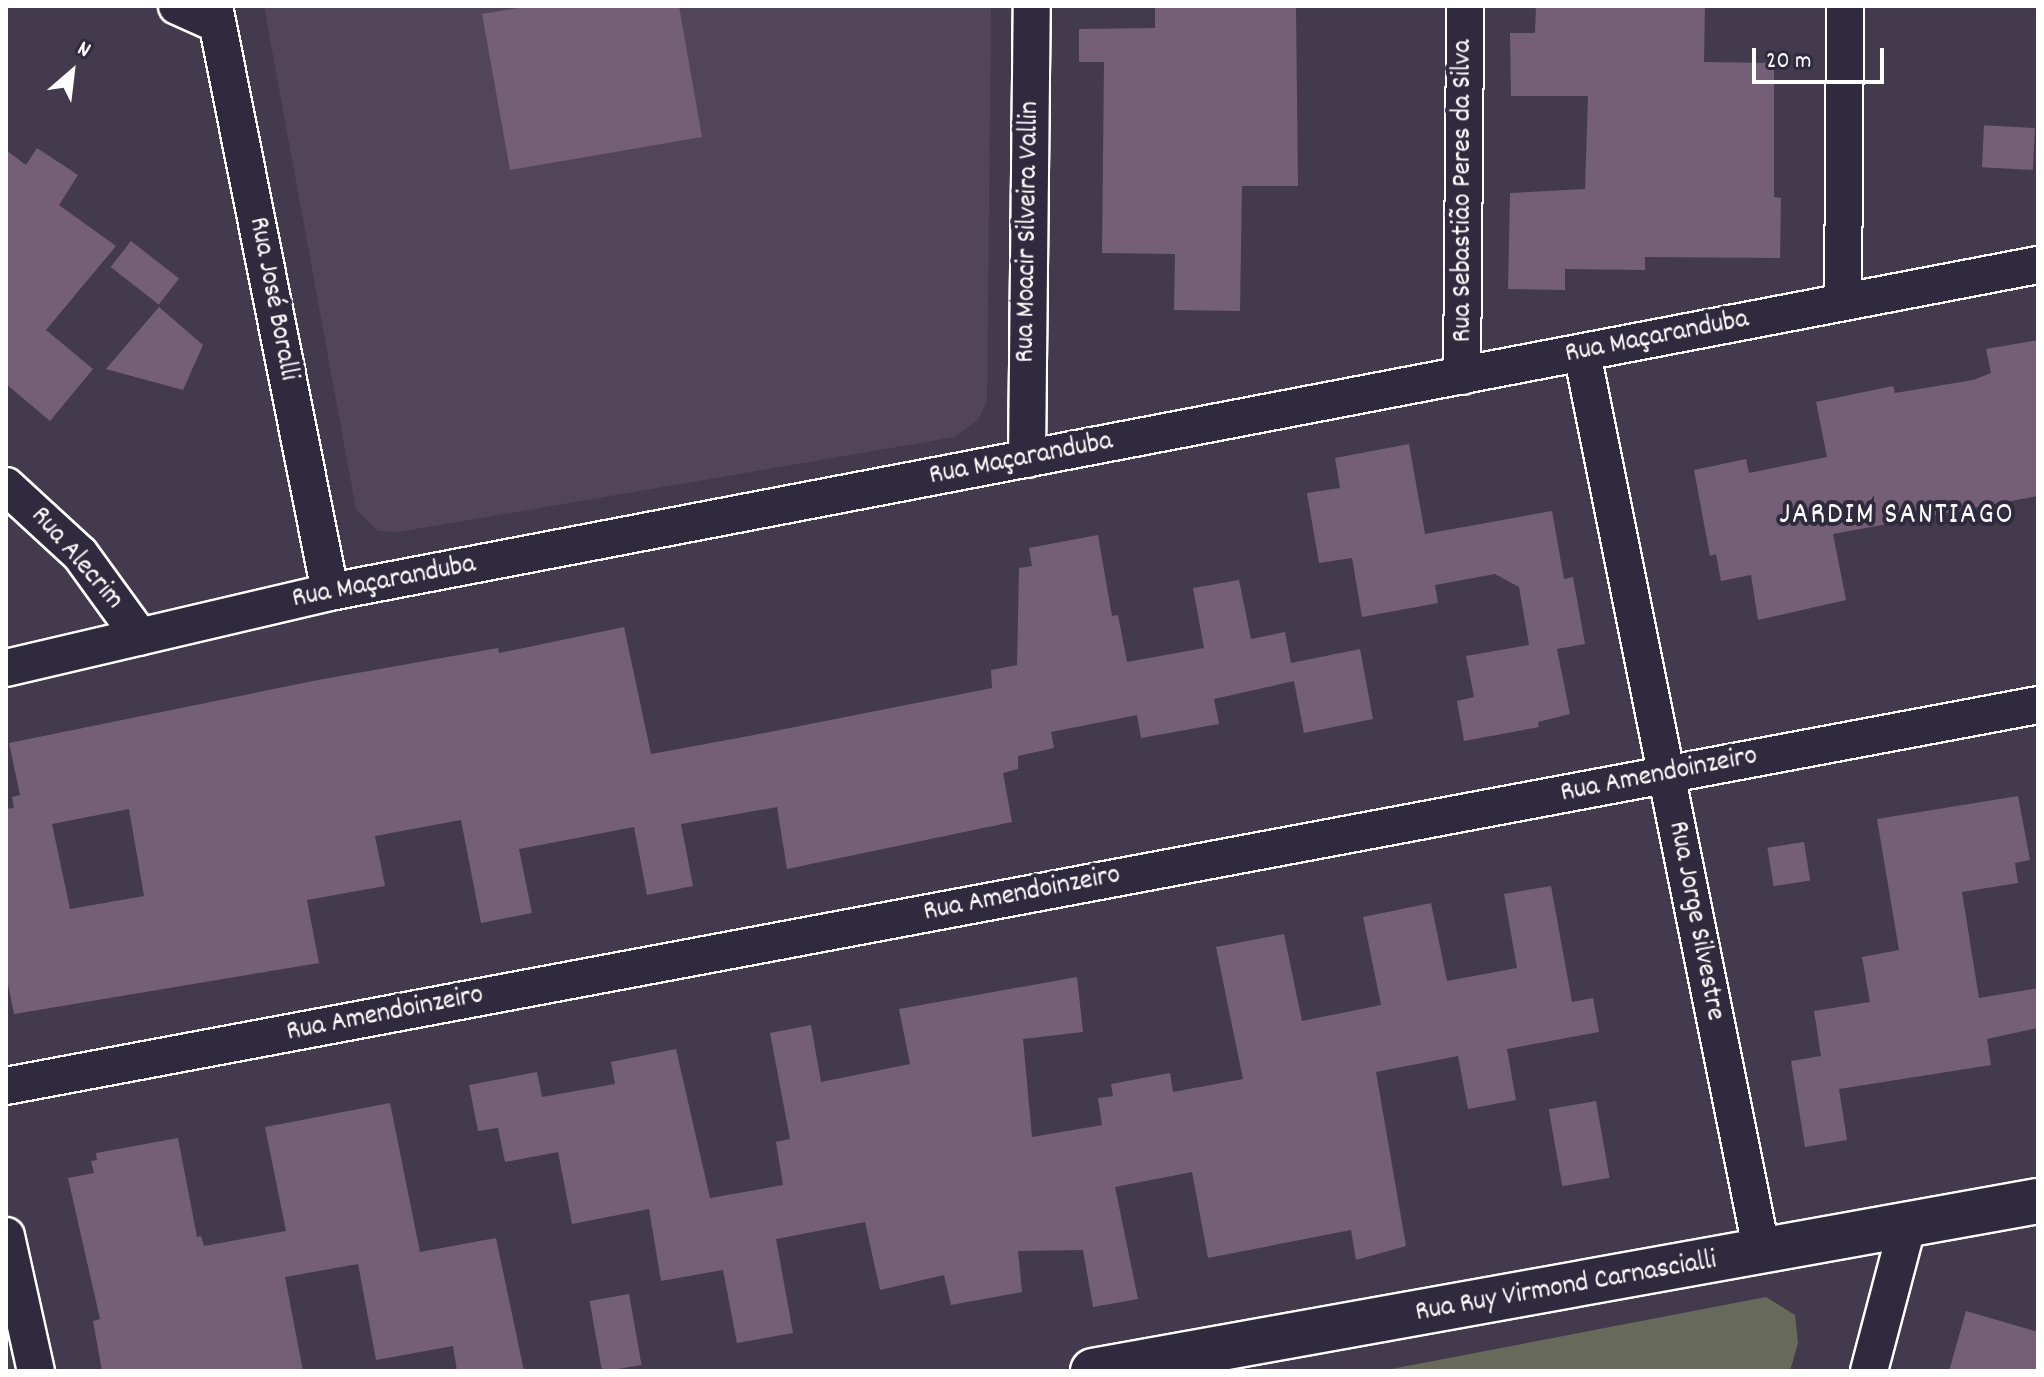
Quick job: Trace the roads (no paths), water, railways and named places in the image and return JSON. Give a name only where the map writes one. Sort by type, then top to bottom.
[{"type":"street","points":[[177,6],[216,15]]},
{"type":"street","name":"Rua Moacir Silveira Vallin","points":[[1027,459],[1032,6]]},
{"type":"street","name":"Rua Sebastião Peres da Silva","points":[[1462,376],[1465,6]]},
{"type":"street","points":[[1843,301],[1845,6]]},
{"type":"street","name":"Rua José Boralli","points":[[216,15],[330,592]]},
{"type":"street","name":"Rua Maçaranduba","points":[[6,668],[330,592],[2038,265]]},
{"type":"street","name":"Rua Jorge Silvestre","points":[[1582,353],[1762,1253]]},
{"type":"street","name":"Rua Alecrim","points":[[6,486],[80,554],[140,637]]},
{"type":"street","name":"Rua Amendoinzeiro","points":[[6,1086],[2038,705]]},
{"type":"street","name":"Rua Ruy Virmond Carnascialli","points":[[1093,1371],[2038,1201]]},
{"type":"street","points":[[1869,1371],[1907,1227]]},
{"type":"street","points":[[6,1236],[36,1371]]},
{"type":"district","name":"JARDIM SANTIAGO","points":[[1897,517]]}]
